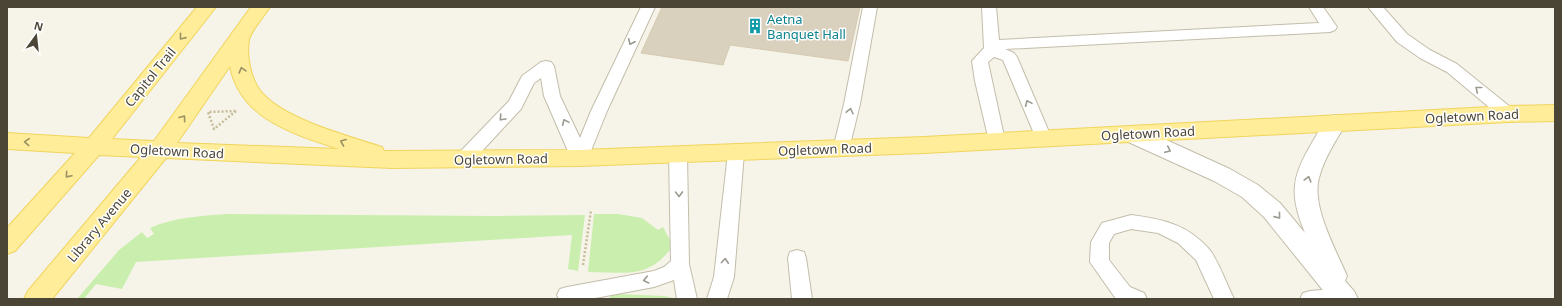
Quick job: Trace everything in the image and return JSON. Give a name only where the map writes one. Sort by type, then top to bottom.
[{"type":"main road","name":"Capitol Trail","points":[[94,146],[207,7]]},
{"type":"main road","points":[[160,150],[261,7]]},
{"type":"main road","points":[[239,38],[239,60],[241,71],[256,100],[270,111],[293,123],[392,160]]},
{"type":"main road","name":"Ogletown Road","points":[[7,141],[160,150],[392,160],[580,158],[841,149],[1555,112]]},
{"type":"main road","points":[[7,244],[94,146]]},
{"type":"main road","name":"Library Avenue","points":[[37,299],[160,150]]},
{"type":"street","points":[[1335,123],[1310,171],[1306,184],[1307,199],[1314,222],[1344,297]]},
{"type":"street","points":[[1132,134],[1222,174],[1250,191],[1272,210],[1344,297]]},
{"type":"lane","points":[[580,158],[599,112],[648,7]]},
{"type":"lane","points":[[841,149],[852,104],[870,7]]},
{"type":"lane","points":[[989,7],[992,48]]},
{"type":"lane","points":[[997,141],[983,81],[980,61],[992,48],[1330,27],[1316,7]]},
{"type":"lane","points":[[1375,7],[1402,38],[1425,54],[1452,68],[1508,114]]},
{"type":"lane","points":[[992,48],[1009,57],[1044,139]]},
{"type":"lane","points":[[464,159],[515,105],[528,80],[546,66],[552,96],[580,158]]},
{"type":"lane","points":[[717,299],[724,277],[736,153]]},
{"type":"lane","points":[[678,155],[680,264],[687,299]]},
{"type":"lane","points":[[1137,299],[1123,293],[1099,262],[1100,242],[1108,228],[1131,222],[1162,226],[1185,238],[1203,255],[1224,299]]},
{"type":"lane","points":[[797,258],[802,299]]},
{"type":"lane","points":[[571,299],[567,296],[654,279],[670,273],[680,264]]},
{"type":"lane","points":[[1310,299],[1344,297]]},
{"type":"path","points":[[236,111],[214,129],[208,112],[224,112],[236,111]]},
{"type":"path","points":[[583,268],[591,210]]},
{"type":"green space","points":[[594,214],[618,214],[642,218],[658,230],[663,227],[673,246],[664,257],[645,269],[625,273],[588,272]]},
{"type":"green space","points":[[207,215],[495,216],[585,215],[578,271],[568,269],[572,235],[136,262],[122,289],[96,284],[84,299],[77,299],[119,250],[142,232],[147,238],[154,234],[150,228],[169,221]]},
{"type":"green space","points":[[612,295],[664,296],[673,298],[608,299]]},
{"type":"building","name":"Aetna Banquet Hall","points":[[662,7],[860,7],[848,61],[730,45],[723,65],[641,53]]},
{"type":"place","name":"Aetna Banquet Hall","points":[[755,26]]}]
